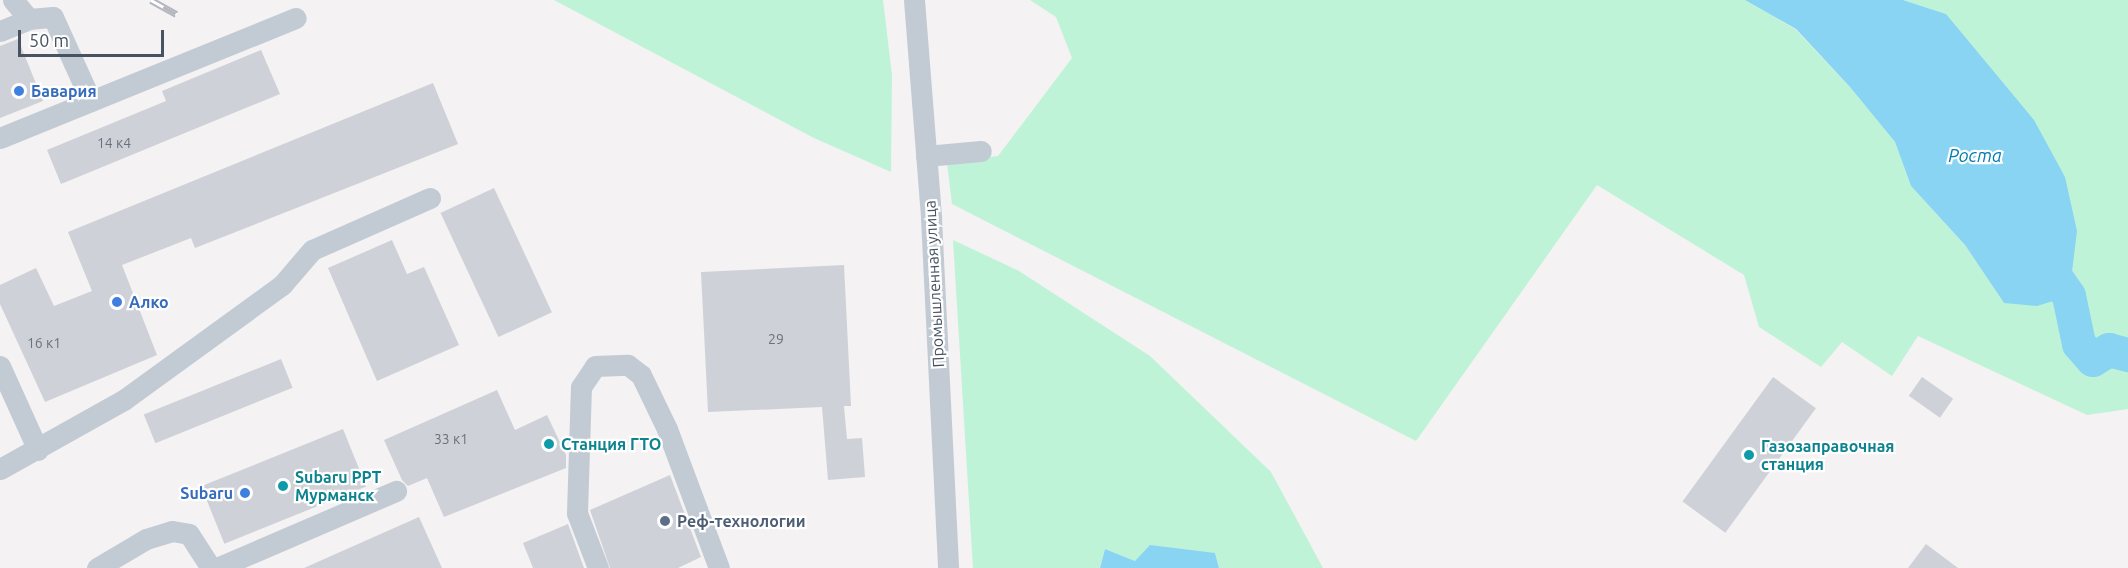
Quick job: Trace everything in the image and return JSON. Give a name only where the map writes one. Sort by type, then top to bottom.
[{"type":"street","points":[[13,0],[29,19]]},
{"type":"street","name":"Промышленная улица","points":[[914,0],[926,156],[948,568]]},
{"type":"street","points":[[0,31],[29,19],[53,17],[91,101]]},
{"type":"street","points":[[0,138],[297,18]]},
{"type":"street","points":[[926,156],[981,151]]},
{"type":"street","points":[[0,469],[38,450],[125,399],[282,285],[312,250],[430,198]]},
{"type":"street","points":[[598,568],[577,513],[581,387],[595,366],[628,365],[640,375],[667,429],[719,568]]},
{"type":"street","points":[[0,366],[38,450]]},
{"type":"street","points":[[217,568],[396,491]]},
{"type":"street","points":[[99,567],[172,531],[189,534],[211,568]]},
{"type":"green space","points":[[554,0],[883,0],[892,75],[891,172],[814,138]]},
{"type":"green space","points":[[1030,0],[1745,0],[1795,29],[1850,87],[1895,142],[1911,186],[1965,245],[2004,303],[1946,14],[1903,0],[2128,0],[2128,409],[2087,415],[1918,336],[1892,376],[1842,342],[1821,367],[1759,327],[1744,275],[1597,185],[1416,441],[952,204],[947,163],[998,156],[1072,58],[1056,17]]},
{"type":"green space","points":[[953,240],[1019,271],[1150,356],[1271,472],[1323,568],[1219,568],[1215,553],[1135,561],[1105,549],[1100,568],[973,568]]},
{"type":"water","name":"Роста","points":[[1745,0],[1903,0],[1946,14],[2034,120],[2065,177],[2077,231],[2069,296],[2037,306],[2004,303],[1965,245],[1911,186],[1895,142],[1850,87],[1796,29]]},
{"type":"water","points":[[1150,545],[1215,553],[1219,568],[1100,568],[1105,549],[1135,561]]},
{"type":"building","name":"Бавария","points":[[18,39],[43,101],[0,118],[0,46]]},
{"type":"building","points":[[261,50],[280,94],[61,184],[47,150],[166,101],[162,91]]},
{"type":"building","points":[[433,83],[458,144],[195,248],[191,238],[122,265],[157,355],[45,402],[0,304],[0,285],[36,268],[54,306],[92,291],[68,232]]},
{"type":"building","points":[[494,188],[552,312],[498,337],[441,213]]},
{"type":"building","points":[[392,240],[407,274],[424,267],[459,345],[377,381],[328,268]]},
{"type":"building","points":[[844,265],[851,406],[844,406],[847,439],[862,438],[865,477],[828,480],[822,407],[708,412],[701,272]]},
{"type":"building","points":[[281,359],[293,388],[155,443],[144,414]]},
{"type":"building","name":"Газозаправочная станция","points":[[1773,377],[1816,408],[1725,533],[1682,502]]},
{"type":"building","points":[[1922,377],[1953,399],[1940,418],[1909,396]]},
{"type":"building","points":[[497,390],[515,430],[547,415],[566,455],[566,468],[444,517],[427,478],[408,486],[402,480],[384,440]]},
{"type":"building","name":"Subaru РРТ Мурманск","points":[[343,429],[366,486],[224,544],[201,486]]},
{"type":"building","points":[[670,475],[701,557],[678,568],[610,568],[590,510]]},
{"type":"building","points":[[419,517],[442,568],[304,568]]},
{"type":"building","points":[[568,524],[584,568],[533,568],[523,543]]},
{"type":"building","points":[[1926,544],[1958,568],[1908,568]]},
{"type":"waterway","name":"Роста","points":[[2042,257],[2069,296],[2079,344],[2093,360],[2109,350],[2128,355]]},
{"type":"railway","points":[[151,0],[176,14]]},
{"type":"place","name":"Бавария","points":[[19,91]]},
{"type":"place","name":"Алко","points":[[117,302]]},
{"type":"place","name":"Станция ГТО","points":[[549,444]]},
{"type":"place","name":"Газозаправочная станция","points":[[1749,455]]},
{"type":"place","name":"Subaru РРТ Мурманск","points":[[283,486]]},
{"type":"place","name":"Subaru","points":[[245,493]]},
{"type":"place","name":"Реф-технологии","points":[[665,521]]}]
